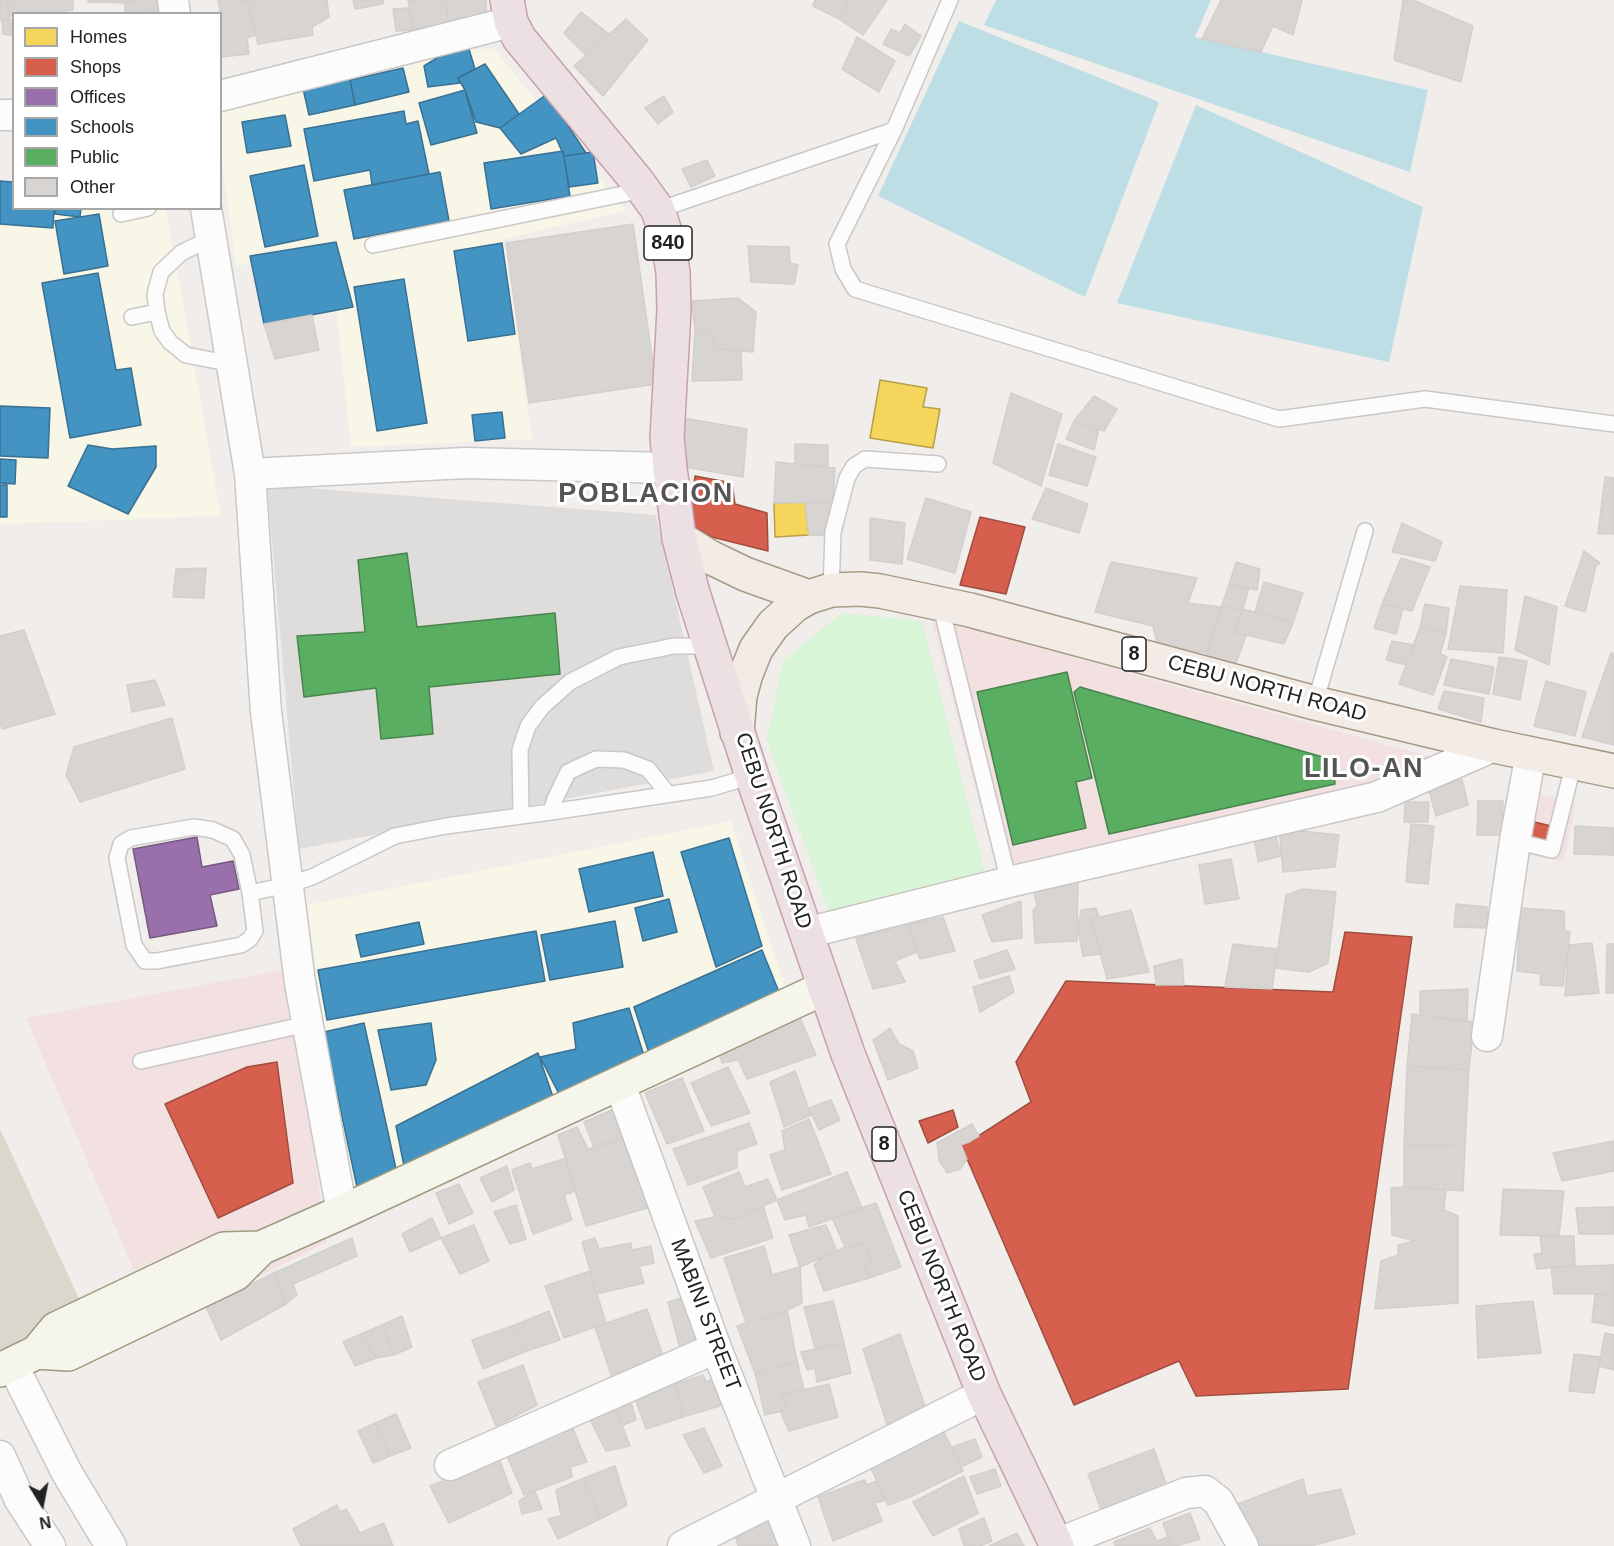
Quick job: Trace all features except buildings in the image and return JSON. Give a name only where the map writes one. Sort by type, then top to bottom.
[{"type":"highway","name":"840","points":[[509,11],[519,38],[650,200],[668,241],[674,310],[667,438],[679,538],[693,593],[737,732]]},
{"type":"highway","name":"CEBU NORTH ROAD","points":[[737,732],[852,1065],[984,1394],[1057,1545]]},
{"type":"main road","points":[[679,538],[710,557],[745,574],[820,594]]},
{"type":"main road","name":"CEBU NORTH ROAD","points":[[737,732],[742,686],[750,662],[773,625],[784,614],[820,594],[861,589],[940,603],[1315,703],[1494,746],[1614,771]]},
{"type":"street","points":[[222,95],[509,11]]},
{"type":"street","points":[[206,210],[250,474],[266,712],[300,982],[342,1212]]},
{"type":"street","points":[[250,474],[465,463],[670,468]]},
{"type":"street","points":[[806,933],[1009,882],[1377,797],[1494,746]]},
{"type":"street","points":[[1487,1036],[1515,841],[1531,753]]},
{"type":"street","points":[[111,1546],[67,1473],[16,1362],[68,1354],[235,1274],[261,1248],[824,988]]},
{"type":"street","name":"MABINI STREET","points":[[619,1082],[716,1348],[795,1546]]},
{"type":"street","points":[[450,1465],[716,1348]]},
{"type":"street","points":[[683,1546],[984,1394]]},
{"type":"street","points":[[0,1456],[20,1500],[50,1546]]},
{"type":"street","points":[[1057,1545],[1186,1493],[1205,1491],[1218,1501],[1243,1546]]},
{"type":"lane","points":[[950,0],[894,130],[837,244],[843,269],[855,289],[1279,418],[1425,399],[1614,424]]},
{"type":"lane","points":[[373,245],[650,200],[894,130]]},
{"type":"lane","points":[[121,214],[139,210]]},
{"type":"lane","points":[[211,238],[181,253],[161,272],[155,294],[157,312],[162,331],[170,342],[186,355],[231,364]]},
{"type":"lane","points":[[132,317],[157,312]]},
{"type":"lane","points":[[820,594],[833,532],[848,478],[854,466],[865,459],[938,464]]},
{"type":"lane","points":[[1315,703],[1365,531]]},
{"type":"lane","points":[[940,603],[1009,882]]},
{"type":"lane","points":[[521,815],[520,750],[528,726],[542,707],[570,682],[619,657],[674,646],[710,646]]},
{"type":"lane","points":[[551,812],[568,772],[596,759],[624,760],[648,769],[668,794]]},
{"type":"lane","points":[[1515,841],[1552,850],[1574,762]]},
{"type":"lane","points":[[250,893],[312,877],[395,836],[446,826],[712,788],[752,776]]},
{"type":"lane","points":[[194,827],[213,830],[233,839],[242,855],[250,893],[255,931],[250,939],[241,945],[157,961],[145,961],[134,945],[117,858],[121,844],[131,838],[194,827]]},
{"type":"lane","points":[[141,1061],[307,1024]]},
{"type":"shaded area","points":[[493,48],[626,211],[503,239],[532,439],[351,447],[330,249],[236,266],[222,163],[222,101],[411,55]]},
{"type":"shaded area","points":[[0,180],[12,181],[12,210],[166,210],[221,516],[0,524]]},
{"type":"shaded area","points":[[267,485],[656,515],[714,771],[299,849]]},
{"type":"shaded area","points":[[931,618],[1434,758],[1380,788],[998,874]]},
{"type":"shaded area","points":[[1515,790],[1576,802],[1564,862],[1503,850]]},
{"type":"shaded area","points":[[731,821],[787,993],[349,1200],[307,905]]},
{"type":"shaded area","points":[[288,969],[327,1242],[158,1327],[26,1018]]},
{"type":"shaded area","points":[[0,1129],[83,1307],[0,1351]]},
{"type":"green space","points":[[841,613],[922,621],[986,877],[831,917],[767,741],[783,661]]},
{"type":"water","points":[[996,0],[1211,0],[1195,37],[1428,90],[1410,172],[984,25]]},
{"type":"water","points":[[959,21],[1159,102],[1085,297],[878,196]]},
{"type":"water","points":[[1196,105],[1423,207],[1389,362],[1117,303]]},
{"type":"district","name":"POBLACION","points":[[646,495]]},
{"type":"district","name":"LILO-AN","points":[[1364,770]]}]
